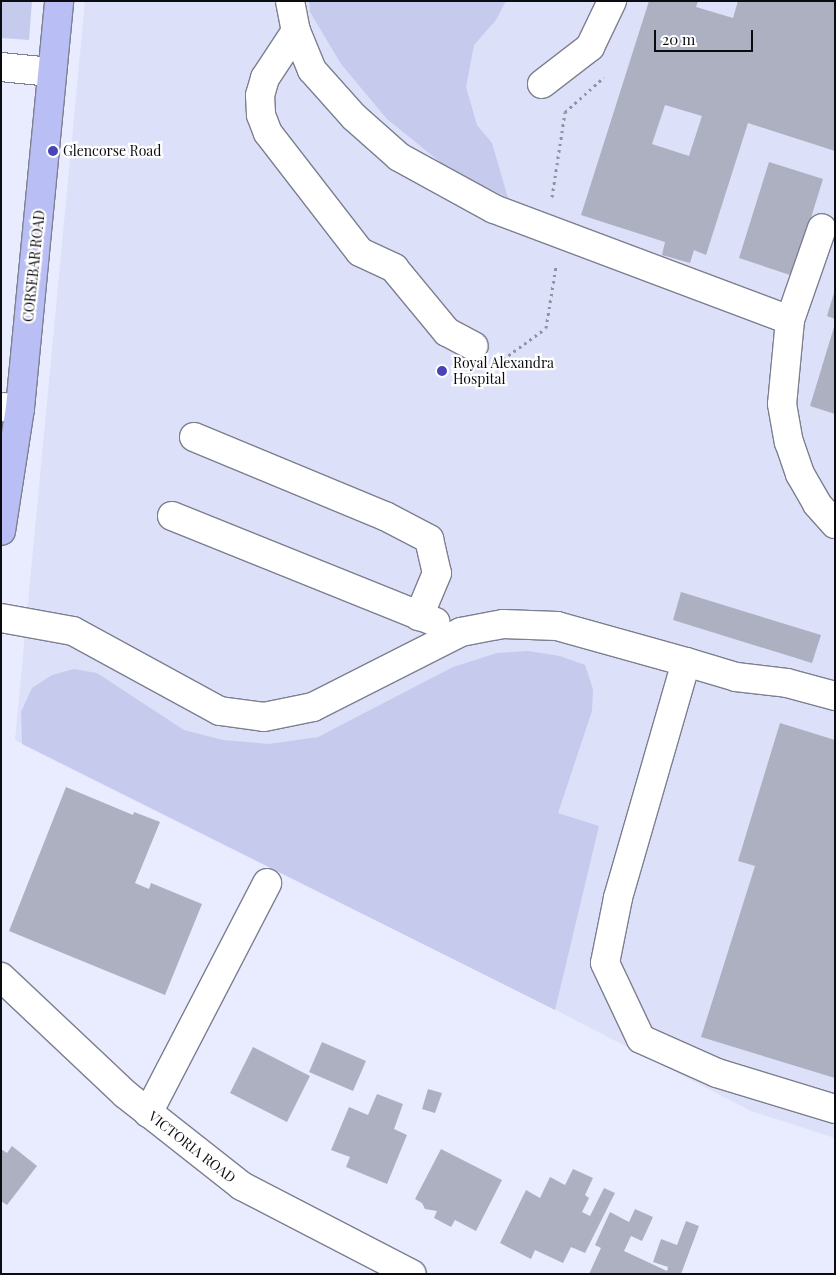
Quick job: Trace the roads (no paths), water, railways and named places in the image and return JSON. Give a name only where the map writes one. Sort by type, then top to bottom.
[{"type":"main road","name":"CORSEBAR ROAD","points":[[1,531],[10,408],[59,1]]},
{"type":"street","points":[[290,1],[296,31],[312,70],[354,117],[399,156],[494,209],[790,320]]},
{"type":"street","points":[[542,84],[590,47],[612,1]]},
{"type":"street","points":[[296,31],[265,78],[260,95],[261,115],[268,133],[360,252],[394,268],[447,332],[473,346]]},
{"type":"street","points":[[1,67],[51,72]]},
{"type":"street","points":[[822,228],[790,320],[782,404],[789,442],[800,474],[817,504],[835,524]]},
{"type":"street","points":[[194,437],[385,516],[429,539],[437,573],[419,616]]},
{"type":"street","points":[[172,516],[461,632]]},
{"type":"street","points":[[1,618],[73,631],[220,711],[264,717],[313,707],[461,632],[503,624],[557,626],[736,677],[787,683],[835,696]]},
{"type":"street","points":[[686,662],[618,898],[606,963],[641,1039],[717,1073],[835,1110]]},
{"type":"street","points":[[148,1113],[267,883]]},
{"type":"street","name":"VICTORIA ROAD","points":[[1,977],[148,1113],[242,1186],[412,1274]]},
{"type":"place","name":"Glencorse Road","points":[[53,151]]},
{"type":"place","name":"Royal Alexandra Hospital","points":[[442,371]]}]
